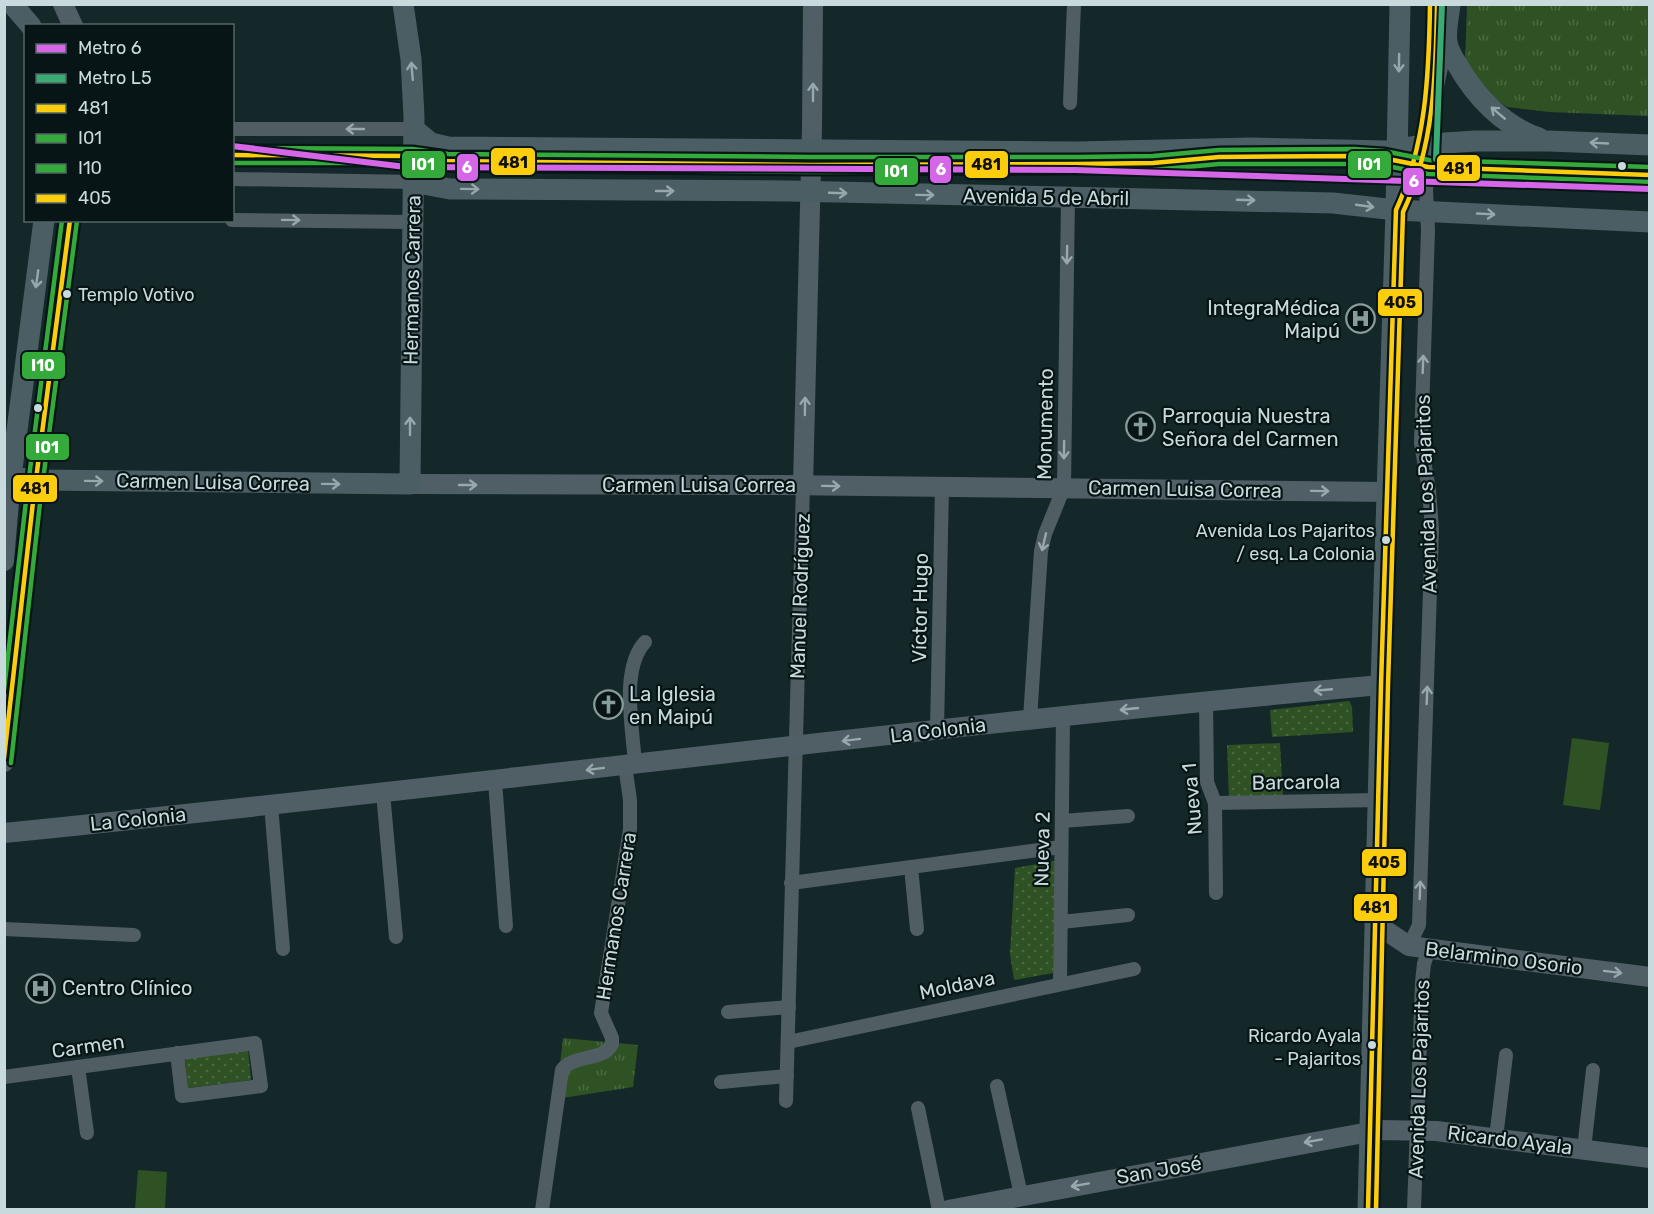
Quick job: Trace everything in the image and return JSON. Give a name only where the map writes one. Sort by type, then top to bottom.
[{"type":"main road","points":[[12,4],[29,24]]},
{"type":"main road","name":"Hermanos Carrera","points":[[403,4],[413,81],[414,129],[410,484]]},
{"type":"main road","name":"Avenida Los Pajaritos","points":[[1368,1209],[1400,4]]},
{"type":"main road","name":"Avenida Los Pajaritos","points":[[1447,42],[1450,4]]},
{"type":"main road","points":[[1447,42],[1463,74],[1485,102],[1529,135],[1549,141]]},
{"type":"main road","points":[[414,129],[431,143],[448,147],[1076,152],[1251,148],[1385,151],[1429,144],[1549,141],[1650,145]]},
{"type":"main road","name":"Avenida 5 de Abril","points":[[412,182],[450,189],[810,192],[1333,203],[1396,210],[1650,222]]},
{"type":"main road","points":[[11,477],[45,222]]},
{"type":"main road","name":"Carmen Luisa Correa","points":[[11,477],[36,480],[410,484]]},
{"type":"street","points":[[63,4],[72,24]]},
{"type":"street","name":"Manuel Rodríguez","points":[[786,1101],[812,151],[813,4]]},
{"type":"street","points":[[1070,103],[1074,4]]},
{"type":"street","name":"Avenida Los Pajaritos","points":[[1409,946],[1419,925],[1432,529],[1429,490],[1421,443],[1428,211],[1426,190],[1429,144],[1437,86],[1447,42]]},
{"type":"street","points":[[234,129],[414,129]]},
{"type":"street","points":[[234,155],[413,156]]},
{"type":"street","points":[[234,179],[412,182]]},
{"type":"street","name":"Monumento","points":[[1030,719],[1041,551],[1045,534],[1064,487],[1068,197]]},
{"type":"street","points":[[234,220],[412,222]]},
{"type":"street","points":[[4,762],[12,620],[36,480],[70,222]]},
{"type":"street","points":[[4,561],[11,477]]},
{"type":"street","name":"Carmen Luisa Correa","points":[[410,484],[1064,487],[1388,492]]},
{"type":"street","name":"Víctor Hugo","points":[[937,730],[942,487]]},
{"type":"street","points":[[630,765],[632,665],[635,656],[645,642]]},
{"type":"street","name":"La Colonia","points":[[4,833],[495,781],[1206,700],[1381,685]]},
{"type":"street","name":"Nueva 1","points":[[1206,700],[1207,782],[1215,803],[1216,893]]},
{"type":"street","name":"Nueva 2","points":[[1060,983],[1063,716]]},
{"type":"street","name":"Hermanos Carrera","points":[[542,1209],[562,1070],[567,1063],[606,1052],[612,1044],[612,1038],[602,1013],[630,829],[630,765]]},
{"type":"street","points":[[495,781],[506,926]]},
{"type":"street","points":[[383,793],[396,937]]},
{"type":"street","name":"Barcarola","points":[[1215,803],[1378,800]]},
{"type":"street","points":[[272,805],[283,949]]},
{"type":"street","points":[[1062,821],[1128,816]]},
{"type":"street","points":[[791,883],[1061,847]]},
{"type":"street","points":[[911,867],[917,929]]},
{"type":"street","name":"Belarmino Osorio","points":[[1376,910],[1385,930],[1409,946],[1650,977]]},
{"type":"street","points":[[1061,922],[1128,915]]},
{"type":"street","points":[[4,929],[134,934]]},
{"type":"street","name":"Avenida Los Pajaritos","points":[[1414,1209],[1422,982],[1429,949]]},
{"type":"street","name":"Moldava","points":[[788,1042],[1134,969]]},
{"type":"street","points":[[728,1012],[789,1007]]},
{"type":"street","name":"Carmen","points":[[4,1077],[177,1053],[255,1043],[261,1086],[182,1096],[177,1053]]},
{"type":"street","points":[[1496,1138],[1506,1055]]},
{"type":"street","points":[[78,1067],[87,1133]]},
{"type":"street","points":[[1584,1149],[1593,1070]]},
{"type":"street","points":[[720,1082],[787,1076]]},
{"type":"street","points":[[997,1086],[1021,1196]]},
{"type":"street","points":[[918,1108],[939,1209]]},
{"type":"street","name":"Ricardo Ayala","points":[[1370,1131],[1416,1129],[1650,1158]]},
{"type":"street","name":"San José","points":[[948,1209],[1370,1131]]},
{"type":"green space","points":[[1467,5],[1649,5],[1649,116],[1549,112],[1507,107],[1493,97],[1465,65]]},
{"type":"green space","points":[[1349,701],[1352,707],[1353,732],[1272,737],[1270,710]]},
{"type":"green space","points":[[1572,738],[1609,743],[1600,810],[1563,805]]},
{"type":"green space","points":[[1280,743],[1283,797],[1229,800],[1227,745]]},
{"type":"green space","points":[[1055,861],[1053,973],[1014,980],[1010,954],[1015,868]]},
{"type":"green space","points":[[563,1038],[638,1045],[633,1087],[556,1099]]},
{"type":"green space","points":[[248,1050],[251,1080],[188,1088],[185,1059]]},
{"type":"green space","points":[[138,1170],[167,1172],[165,1209],[135,1209]]},
{"type":"metro line","name":"L5","points":[[1436,159],[1442,4]]},
{"type":"metro line","name":"6","points":[[234,146],[406,167],[1076,170],[1650,189]]},
{"type":"transit line","name":"481","points":[[1368,1210],[1396,210],[1406,185],[1420,135],[1427,83],[1430,4]]},
{"type":"transit line","name":"405","points":[[1376,1210],[1388,685],[1403,212],[1421,162],[1427,136],[1434,84],[1437,4]]},
{"type":"transit line","name":"I10","points":[[234,148],[413,149],[448,154],[811,157],[1153,156],[1219,150],[1354,149],[1384,151],[1429,160],[1650,167]]},
{"type":"transit line","name":"481","points":[[234,155],[413,156],[447,161],[811,165],[1153,163],[1219,157],[1354,156],[1383,158],[1428,167],[1650,175]]},
{"type":"transit line","name":"I01","points":[[234,163],[412,163],[447,168],[811,172],[1153,170],[1219,164],[1354,164],[1382,165],[1428,174],[1650,182]]},
{"type":"transit line","name":"I10","points":[[4,690],[62,222]]},
{"type":"transit line","name":"481","points":[[4,758],[33,502],[70,222]]},
{"type":"transit line","name":"I01","points":[[11,763],[40,503],[77,222]]},
{"type":"place","name":"Templo Votivo","points":[[67,294]]},
{"type":"place","name":"IntegraMédica Maipú","points":[[1361,319]]},
{"type":"place","name":"Parroquia Nuestra Señora del Carmen","points":[[1141,427]]},
{"type":"place","name":"Avenida Los Pajaritos / esq. La Colonia","points":[[1386,540]]},
{"type":"place","name":"La Iglesia en Maipú","points":[[608,705]]},
{"type":"place","name":"Centro Clínico","points":[[41,988]]},
{"type":"place","name":"Ricardo Ayala - Pajaritos","points":[[1372,1045]]}]
